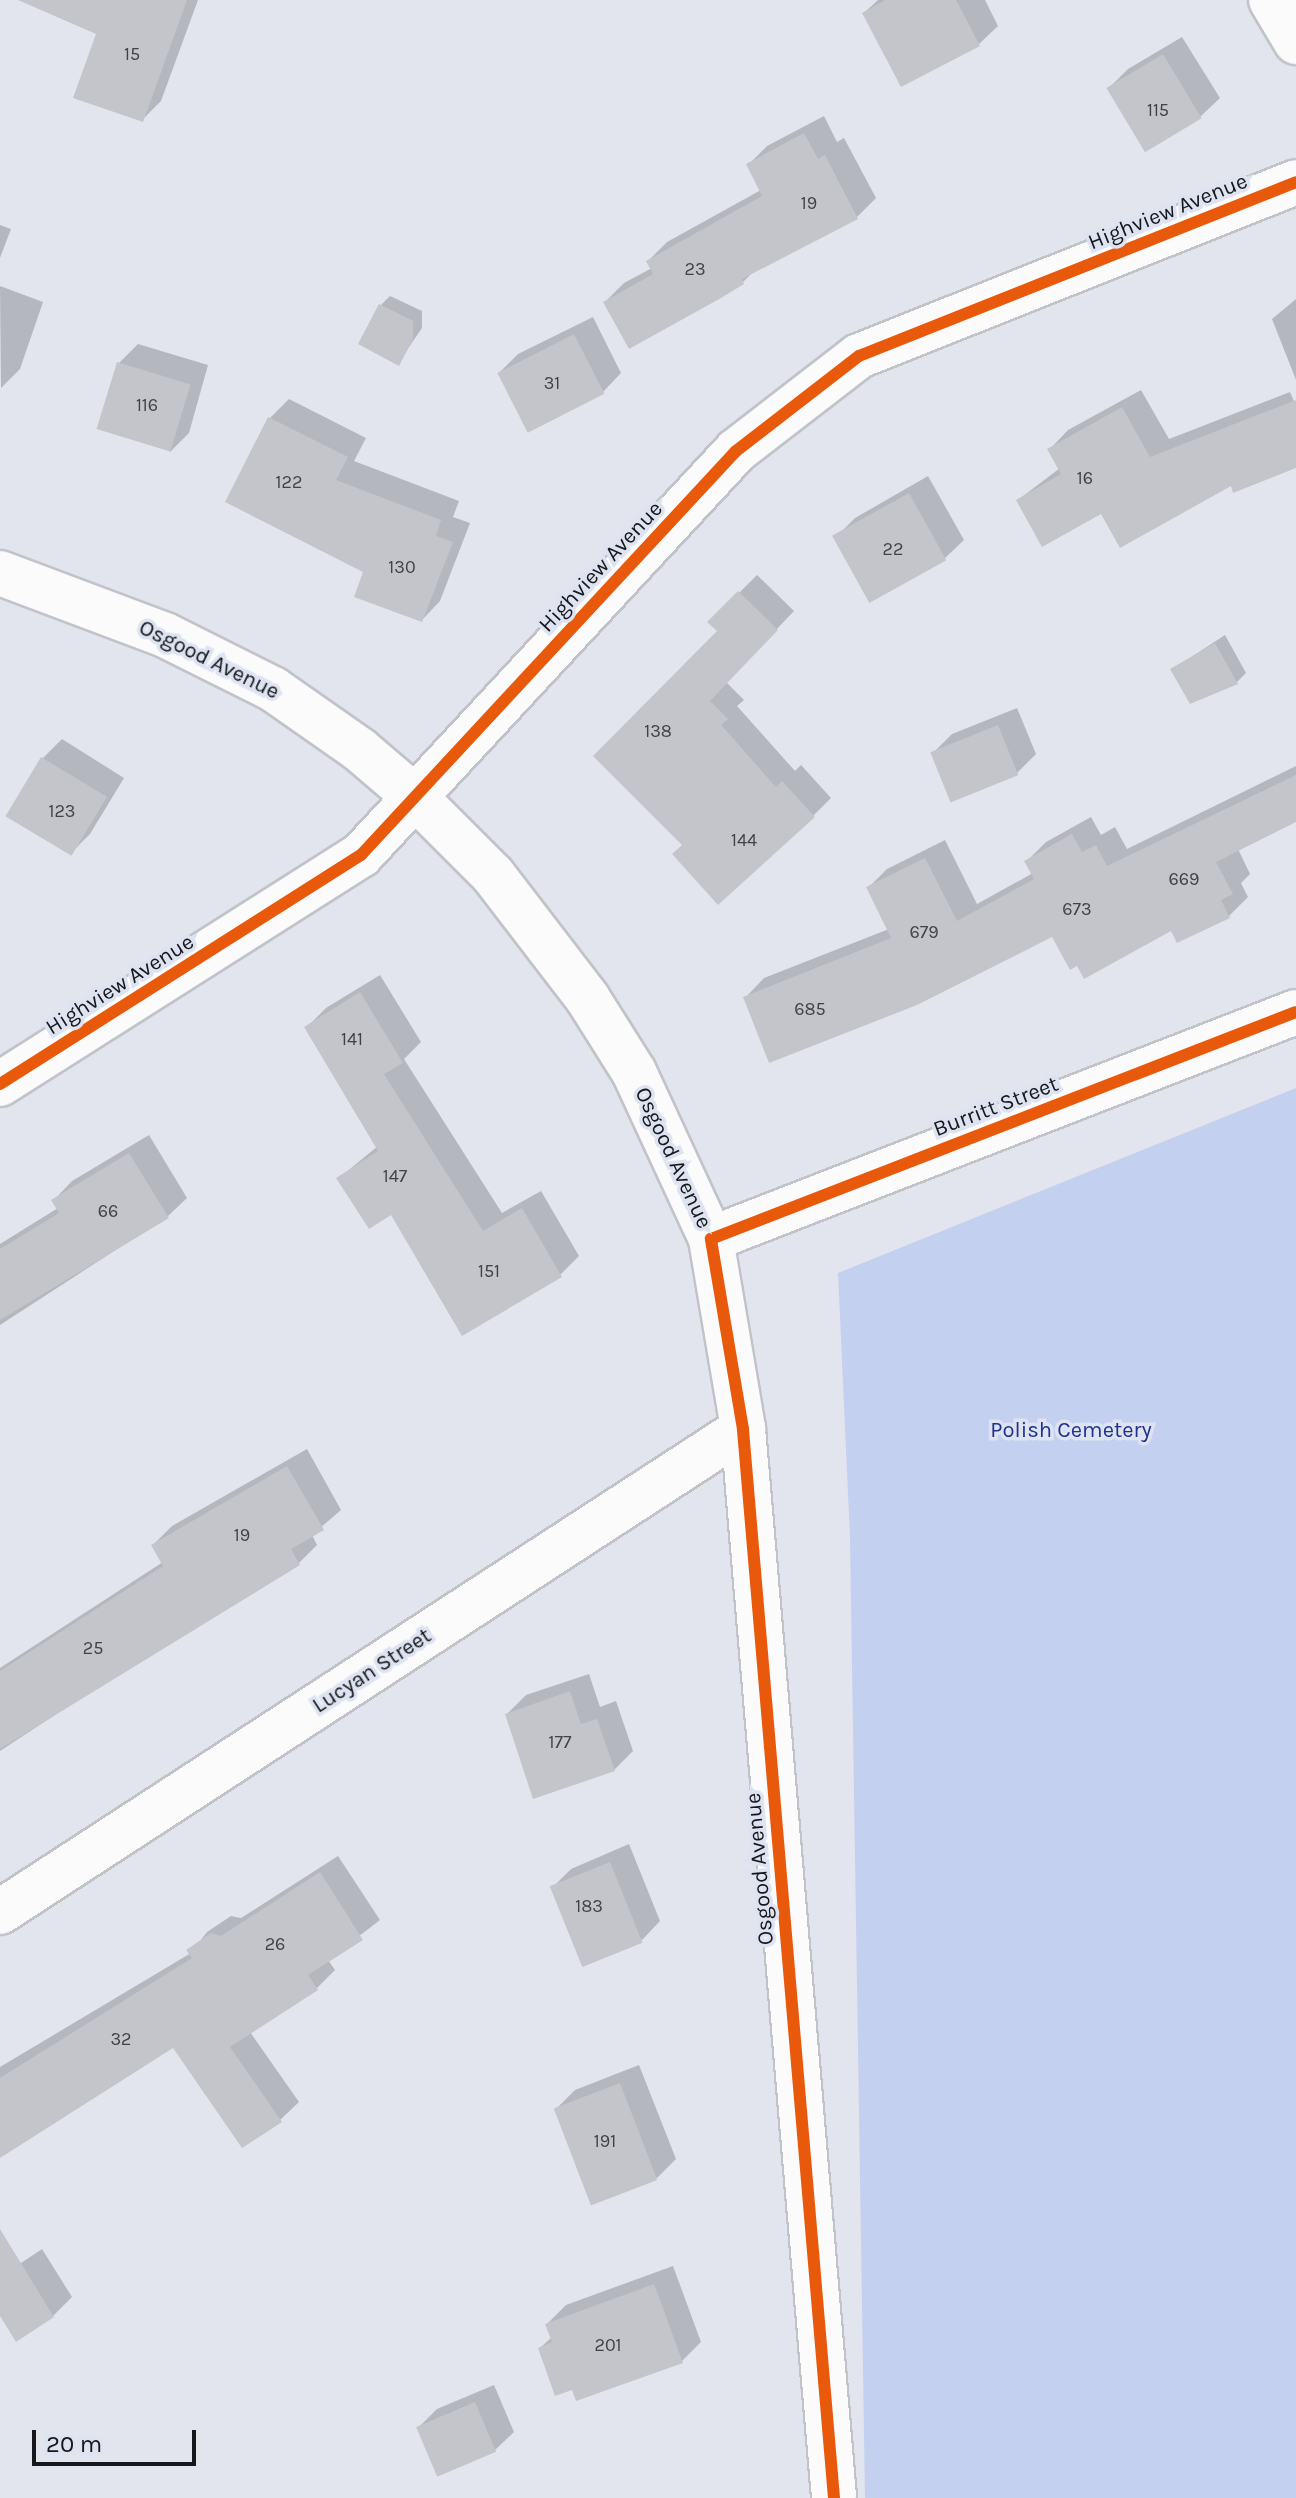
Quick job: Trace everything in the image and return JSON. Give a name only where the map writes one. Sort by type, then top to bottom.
[{"type":"street","points":[[1271,0],[1296,42]]},
{"type":"street","name":"Highview Avenue","points":[[0,1084],[361,855],[736,451],[859,356],[1296,182]]},
{"type":"street","name":"Osgood Avenue","points":[[0,573],[165,635],[273,689],[360,750],[415,797],[493,875],[588,999],[634,1072],[711,1239],[743,1429],[834,2498]]},
{"type":"street","name":"Burritt Street","points":[[711,1239],[1296,1012]]},
{"type":"street","name":"Lucyan Street","points":[[0,1912],[743,1429]]},
{"type":"green space","name":"Polish Cemetery","points":[[1296,1088],[1296,2498],[865,2498],[850,1538],[838,1273]]},
{"type":"building","points":[[18,0],[187,0],[143,122],[73,98],[96,34]]},
{"type":"building","points":[[885,0],[956,0],[980,46],[901,87],[862,13]]},
{"type":"building","points":[[1163,54],[1202,118],[1145,152],[1106,88]]},
{"type":"building","points":[[804,133],[818,159],[825,155],[858,219],[742,279],[744,284],[629,349],[603,302],[653,274],[646,261],[762,196],[746,164]]},
{"type":"building","points":[[379,304],[413,321],[413,339],[399,366],[358,344]]},
{"type":"building","points":[[574,334],[604,394],[528,433],[497,373]]},
{"type":"building","points":[[117,362],[191,385],[170,451],[97,429]]},
{"type":"building","points":[[1296,400],[1296,468],[1233,493],[1231,486],[1120,548],[1101,514],[1042,547],[1016,500],[1061,474],[1047,449],[1122,407],[1150,457]]},
{"type":"building","points":[[268,417],[348,457],[336,480],[441,520],[436,536],[453,542],[422,622],[354,597],[363,572],[225,502]]},
{"type":"building","points":[[909,493],[946,560],[869,603],[832,536]]},
{"type":"building","points":[[738,591],[778,630],[710,701],[728,719],[721,725],[776,787],[782,781],[815,817],[718,905],[672,854],[682,845],[593,756],[717,631],[707,622]]},
{"type":"building","points":[[1215,643],[1238,684],[1190,704],[1170,669]]},
{"type":"building","points":[[998,725],[1018,775],[951,802],[930,752]]},
{"type":"building","points":[[41,757],[107,797],[71,856],[5,816]]},
{"type":"building","points":[[1296,775],[1296,822],[1216,862],[1233,894],[1221,900],[1230,918],[1177,943],[1171,931],[1084,979],[1077,966],[1070,970],[1052,937],[917,1005],[769,1063],[743,997],[891,938],[866,887],[925,858],[957,921],[1034,879],[1024,861],[1072,834],[1082,852],[1096,845],[1107,866]]},
{"type":"building","points":[[360,992],[403,1063],[384,1074],[483,1231],[522,1208],[562,1277],[462,1336],[391,1215],[369,1229],[336,1178],[378,1151],[304,1027]]},
{"type":"building","points":[[129,1153],[169,1218],[0,1320],[0,1249],[59,1213],[51,1200]]},
{"type":"building","points":[[287,1466],[324,1530],[291,1549],[300,1565],[0,1749],[0,1671],[163,1566],[151,1545]]},
{"type":"building","points":[[570,1691],[581,1724],[597,1719],[615,1771],[533,1799],[505,1714]]},
{"type":"building","points":[[610,1862],[643,1943],[582,1967],[550,1886]]},
{"type":"building","points":[[320,1872],[363,1940],[308,1975],[318,1990],[230,2047],[282,2122],[242,2148],[173,2048],[0,2158],[0,2078],[192,1958],[186,1950],[211,1933],[221,1936]]},
{"type":"building","points":[[620,2083],[657,2180],[591,2206],[554,2108]]},
{"type":"building","points":[[0,2229],[54,2317],[16,2342],[0,2316]]},
{"type":"building","points":[[654,2284],[683,2363],[576,2401],[572,2390],[555,2396],[538,2348],[552,2342],[545,2324]]},
{"type":"building","points":[[475,2402],[496,2452],[437,2477],[416,2427]]},
{"type":"cycle path","points":[[0,1084],[361,855],[736,451],[859,356],[1296,182]]},
{"type":"cycle path","points":[[834,2498],[743,1429],[711,1239],[1296,1012]]}]
